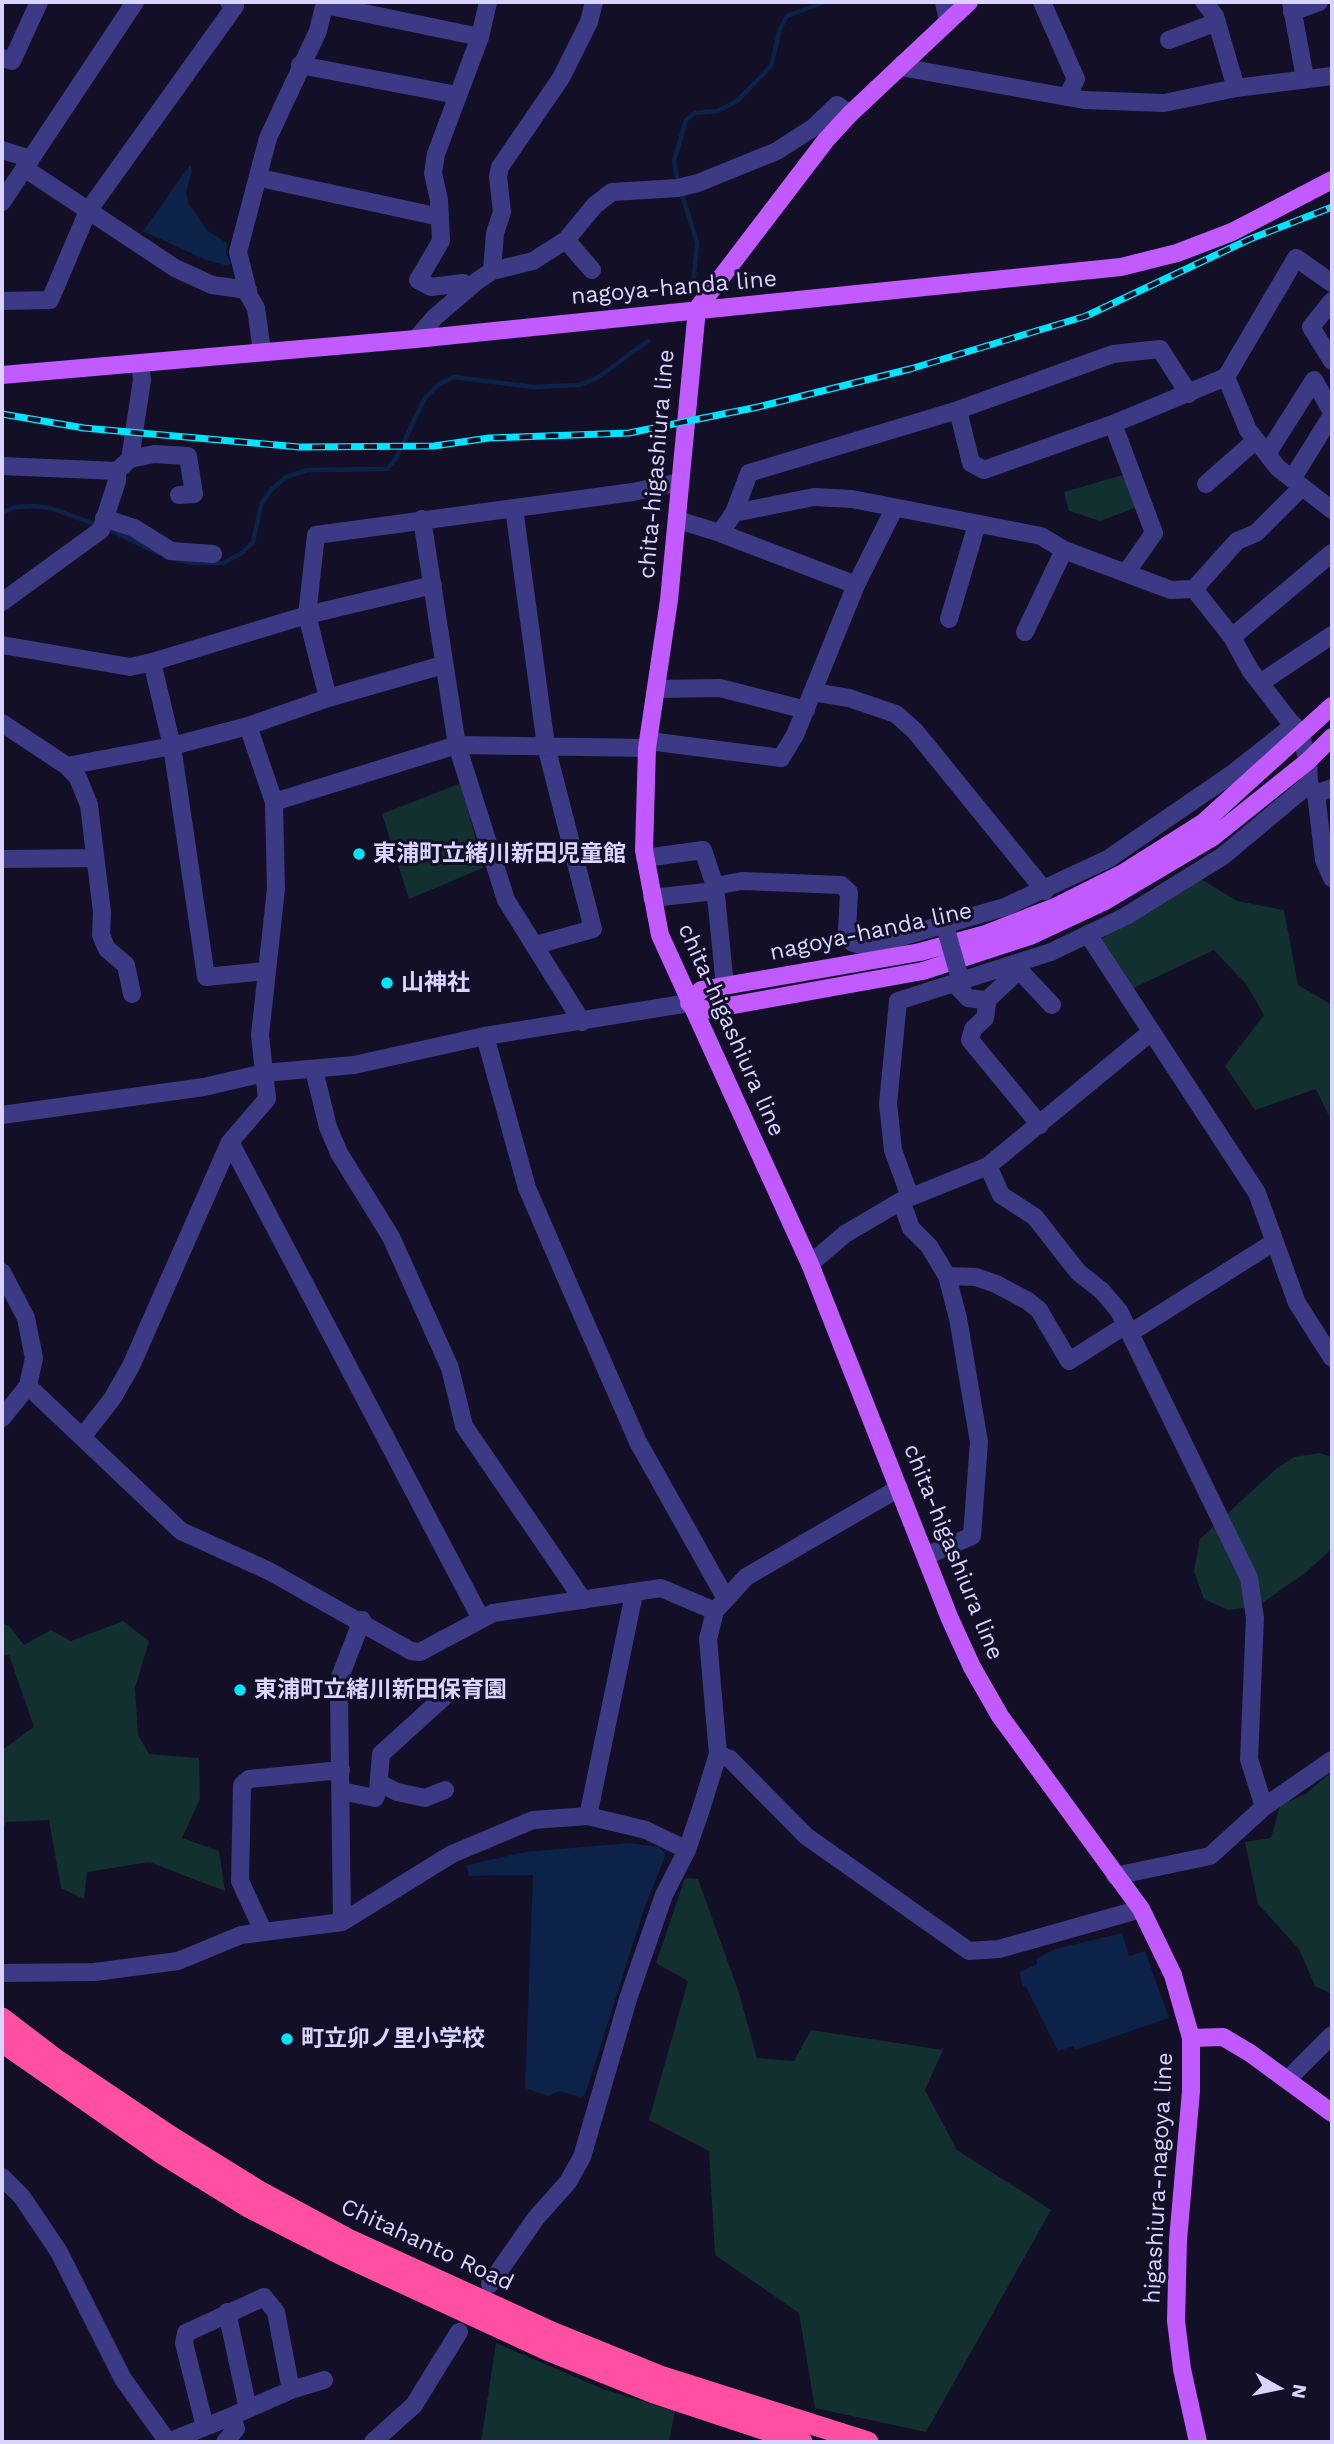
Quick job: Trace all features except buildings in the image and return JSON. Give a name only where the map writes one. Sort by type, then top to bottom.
[{"type":"highway","name":"Chitahanto Road","points":[[2,2018],[57,2060],[170,2136],[260,2191],[348,2239],[554,2333],[660,2376],[868,2442]]},
{"type":"highway","name":"Chitahanto Road","points":[[2,2042],[172,2160],[250,2208],[340,2254],[547,2350],[654,2393],[802,2442]]},
{"type":"main road","points":[[698,309],[850,114],[969,2]]},
{"type":"main road","name":"nagoya-handa line","points":[[2,375],[416,339],[698,309],[820,300],[1122,267],[1177,253],[1232,232],[1332,180]]},
{"type":"main road","name":"chita-higashiura line","points":[[698,309],[678,520],[648,744],[645,858],[660,934],[810,1264],[950,1619],[1000,1716],[1141,1909],[1173,1975],[1191,2038]]},
{"type":"main road","name":"nagoya-handa line","points":[[1332,706],[1298,730],[1204,822],[1123,873],[1055,907],[986,934],[920,952],[701,990],[690,1003],[706,1010],[923,971],[1030,936],[1105,901],[1213,837],[1308,761],[1332,737]]},
{"type":"main road","name":"higashiura-nagoya line","points":[[1198,2442],[1182,2369],[1175,2294],[1191,2038],[1223,2037],[1332,2113]]},
{"type":"street","points":[[2,58],[12,61],[39,2]]},
{"type":"street","points":[[2,202],[135,2]]},
{"type":"street","points":[[2,301],[50,300],[89,211],[235,6],[229,2]]},
{"type":"street","points":[[467,288],[463,283],[431,287],[418,281],[441,241],[433,173],[457,95],[480,37],[488,2]]},
{"type":"street","points":[[492,271],[495,233],[502,212],[498,177],[500,167],[561,78],[589,22],[594,2]]},
{"type":"street","points":[[944,2],[948,21]]},
{"type":"street","points":[[1042,2],[1076,79],[1067,97]]},
{"type":"street","points":[[1204,2],[1217,22],[1236,89]]},
{"type":"street","points":[[1305,78],[1291,7],[1319,2]]},
{"type":"street","points":[[262,352],[256,308],[248,290],[238,252],[260,178],[268,138],[318,31],[325,3],[480,37]]},
{"type":"street","points":[[1169,40],[1217,22]]},
{"type":"street","points":[[902,64],[906,68],[1067,97],[1164,103],[1236,89],[1332,76]]},
{"type":"street","points":[[300,65],[457,95]]},
{"type":"street","points":[[416,339],[435,317],[467,288],[492,271],[533,261],[566,240],[594,205],[612,192],[678,188],[698,183],[777,151],[814,127],[836,105],[850,114]]},
{"type":"street","points":[[2,150],[28,163],[89,211],[175,268],[212,285],[248,290]]},
{"type":"street","points":[[260,178],[440,216]]},
{"type":"street","points":[[566,240],[592,271]]},
{"type":"street","points":[[958,410],[971,463],[984,470],[1113,424],[1226,377],[1296,258],[1332,283]]},
{"type":"street","points":[[1332,301],[1311,327],[1332,361]]},
{"type":"street","points":[[720,533],[734,513],[749,473],[958,410],[1113,354],[1160,349],[1189,394]]},
{"type":"street","points":[[2,602],[103,523],[124,465],[142,380],[140,363]]},
{"type":"street","points":[[1226,377],[1248,429],[1261,447],[1297,483],[1332,510]]},
{"type":"street","points":[[734,513],[814,497],[852,499],[1041,536],[1064,550],[1171,590],[1194,589],[1237,541],[1256,533],[1297,483],[1332,414],[1314,380],[1261,447],[1206,484]]},
{"type":"street","points":[[1113,424],[1154,533],[1126,573]]},
{"type":"street","points":[[2,466],[124,465],[154,454],[187,456],[194,494],[179,495]]},
{"type":"street","points":[[328,698],[307,615],[316,535],[680,482]]},
{"type":"street","points":[[514,508],[546,746],[593,929],[537,945]]},
{"type":"street","points":[[274,802],[457,745],[648,744],[781,758],[806,710],[856,585],[894,509]]},
{"type":"street","points":[[422,519],[457,745],[506,900],[537,945],[582,1022]]},
{"type":"street","points":[[678,520],[720,533],[856,585]]},
{"type":"street","points":[[103,523],[134,528],[171,551],[213,554]]},
{"type":"street","points":[[949,619],[977,524]]},
{"type":"street","points":[[1026,632],[1064,550]]},
{"type":"street","points":[[1232,637],[1332,553]]},
{"type":"street","points":[[2,645],[130,667],[307,615],[433,585]]},
{"type":"street","points":[[1194,589],[1232,637],[1260,683],[1298,730],[1319,788],[1332,878]]},
{"type":"street","points":[[1260,683],[1332,635]]},
{"type":"street","points":[[152,662],[172,746],[206,977],[265,971]]},
{"type":"street","points":[[67,766],[172,746],[248,726],[328,698],[443,665]]},
{"type":"street","points":[[656,689],[720,688],[806,710]]},
{"type":"street","points":[[813,692],[849,698],[896,713],[915,731],[1045,891]]},
{"type":"street","points":[[2,723],[67,766],[78,778],[89,805],[102,912],[101,935],[107,949],[126,965],[132,994]]},
{"type":"street","points":[[83,1436],[112,1399],[131,1366],[230,1142],[267,1099],[260,1035],[276,889],[274,802],[248,726]]},
{"type":"street","points":[[652,898],[715,889],[742,881],[841,886],[849,892],[848,938],[862,945],[945,926],[1045,891],[1108,859],[1298,730]]},
{"type":"street","points":[[926,1556],[972,1536],[979,1462],[975,1419],[947,1276],[929,1246],[911,1228],[893,1150],[888,1104],[898,1001],[1018,966],[1089,936],[1191,878],[1261,826],[1319,788]]},
{"type":"street","points":[[645,858],[703,850],[715,889],[725,986]]},
{"type":"street","points":[[2,859],[95,858]]},
{"type":"street","points":[[945,926],[958,983],[968,998],[985,1002]]},
{"type":"street","points":[[1089,936],[1257,1193],[1297,1303],[1332,1358]]},
{"type":"street","points":[[985,1002],[1018,966]]},
{"type":"street","points":[[1018,966],[1052,1005]]},
{"type":"street","points":[[985,1002],[988,1011],[985,1018],[973,1029],[970,1040],[1040,1125]]},
{"type":"street","points":[[2,1115],[204,1087],[264,1073],[314,1070],[382,1059],[485,1036],[690,1003]]},
{"type":"street","points":[[810,1264],[845,1234],[905,1199],[988,1166],[1151,1032]]},
{"type":"street","points":[[485,1036],[527,1188],[638,1442],[720,1604]]},
{"type":"street","points":[[314,1070],[319,1099],[334,1140],[391,1237],[450,1368],[464,1426],[583,1600]]},
{"type":"street","points":[[230,1142],[480,1618]]},
{"type":"street","points":[[988,1166],[1001,1195],[1035,1217],[1078,1272],[1102,1291],[1119,1311],[1249,1578],[1255,1618],[1249,1759],[1264,1807]]},
{"type":"street","points":[[947,1276],[976,1277],[1028,1301],[1038,1310],[1069,1361],[1274,1242]]},
{"type":"street","points":[[2,1272],[20,1306],[30,1333],[34,1358],[28,1386],[2,1418]]},
{"type":"street","points":[[28,1386],[181,1531],[194,1539],[241,1557],[362,1620],[403,1647],[420,1652],[493,1613],[662,1588],[703,1603],[720,1604]]},
{"type":"street","points":[[490,2284],[536,2218],[568,2182],[582,2157],[628,1999],[664,1895],[687,1850],[718,1754],[708,1639],[720,1604],[746,1577],[899,1488]]},
{"type":"street","points":[[588,1816],[634,1594]]},
{"type":"street","points":[[342,1922],[340,1677],[362,1620]]},
{"type":"street","points":[[341,1791],[375,1798],[381,1754],[445,1696]]},
{"type":"street","points":[[718,1754],[730,1759],[806,1836],[969,1951],[999,1949],[1141,1909]]},
{"type":"street","points":[[1115,1876],[1210,1856],[1264,1807],[1332,1760]]},
{"type":"street","points":[[263,1931],[240,1881],[242,1784],[249,1779],[341,1770]]},
{"type":"street","points":[[379,1783],[397,1792],[425,1798],[445,1790]]},
{"type":"street","points":[[2,1973],[95,1972],[178,1961],[241,1935],[342,1922],[452,1854],[512,1828],[544,1818],[588,1816],[646,1830],[687,1850]]},
{"type":"street","points":[[1287,2080],[1332,2035]]},
{"type":"street","points":[[2,2177],[22,2197],[59,2252],[123,2379],[168,2442],[291,2390],[324,2380]]},
{"type":"street","points":[[205,2427],[184,2337],[189,2329],[264,2297],[276,2312],[291,2390]]},
{"type":"street","points":[[225,2442],[236,2429],[240,2412],[228,2312]]},
{"type":"street","points":[[373,2442],[414,2405],[458,2332]]},
{"type":"green space","points":[[1126,474],[1137,507],[1100,521],[1069,511],[1064,492]]},
{"type":"green space","points":[[461,783],[483,868],[409,899],[382,814]]},
{"type":"green space","points":[[1201,879],[1237,901],[1284,910],[1298,985],[1332,1005],[1332,1122],[1316,1089],[1255,1110],[1225,1066],[1264,1015],[1246,984],[1214,950],[1127,991],[1098,944],[1116,924]]},
{"type":"green space","points":[[1319,1453],[1332,1457],[1332,1549],[1305,1573],[1258,1606],[1228,1610],[1204,1599],[1194,1571],[1200,1539],[1277,1468],[1294,1457]]},
{"type":"green space","points":[[123,1621],[149,1641],[135,1688],[138,1735],[149,1754],[199,1758],[200,1799],[182,1838],[219,1851],[225,1891],[149,1862],[87,1872],[84,1899],[61,1888],[49,1820],[6,1822],[2,1832],[2,1750],[34,1727],[9,1655],[2,1656],[2,1623],[10,1627],[24,1645],[51,1630],[71,1641]]},
{"type":"green space","points":[[1332,1771],[1332,1994],[1315,1986],[1299,1949],[1258,1904],[1245,1842],[1271,1838],[1280,1805],[1306,1794]]},
{"type":"green space","points":[[685,1878],[698,1879],[739,1993],[757,2058],[794,2061],[811,2030],[943,2050],[925,2090],[957,2150],[1051,2210],[926,2432],[815,2408],[799,2313],[715,2255],[709,2151],[649,2120],[688,1981],[656,1963]]},
{"type":"green space","points":[[496,2343],[603,2389],[675,2411],[669,2442],[481,2442]]},
{"type":"water","points":[[190,165],[192,170],[186,193],[188,203],[208,231],[227,243],[226,254],[231,263],[228,266],[206,260],[143,231]]},
{"type":"water","points":[[630,1843],[659,1847],[666,1854],[644,1909],[585,2095],[580,2097],[559,2091],[548,2096],[525,2088],[533,1875],[469,1876],[467,1865],[525,1852]]},
{"type":"water","points":[[1122,1933],[1129,1956],[1145,1951],[1169,2018],[1075,2050],[1073,2046],[1058,2051],[1026,1987],[1022,1986],[1020,1972],[1037,1964],[1036,1959],[1055,1949]]},
{"type":"waterway","points":[[678,183],[674,161],[686,120],[695,113],[718,111],[737,101],[771,66],[780,29],[787,16],[825,2]]},
{"type":"waterway","points":[[681,191],[697,243],[693,287]]},
{"type":"waterway","points":[[165,557],[194,563],[223,563],[242,553],[253,542],[261,505],[271,490],[286,477],[307,470],[387,469],[396,458],[425,398],[439,384],[454,377],[533,387],[579,385],[597,378],[648,341]]},
{"type":"waterway","points":[[2,513],[15,507],[50,508],[98,525]]},
{"type":"waterway","points":[[106,528],[158,553]]},
{"type":"railway","points":[[2,414],[84,428],[299,447],[434,446],[489,438],[629,433],[758,407],[910,369],[1086,316],[1250,239],[1332,207]]},
{"type":"place","name":"東浦町立緒川新田児童館","points":[[359,854]]},
{"type":"place","name":"山神社","points":[[387,983]]},
{"type":"place","name":"東浦町立緒川新田保育園","points":[[240,1690]]},
{"type":"place","name":"町立卯ノ里小学校","points":[[287,2039]]}]
